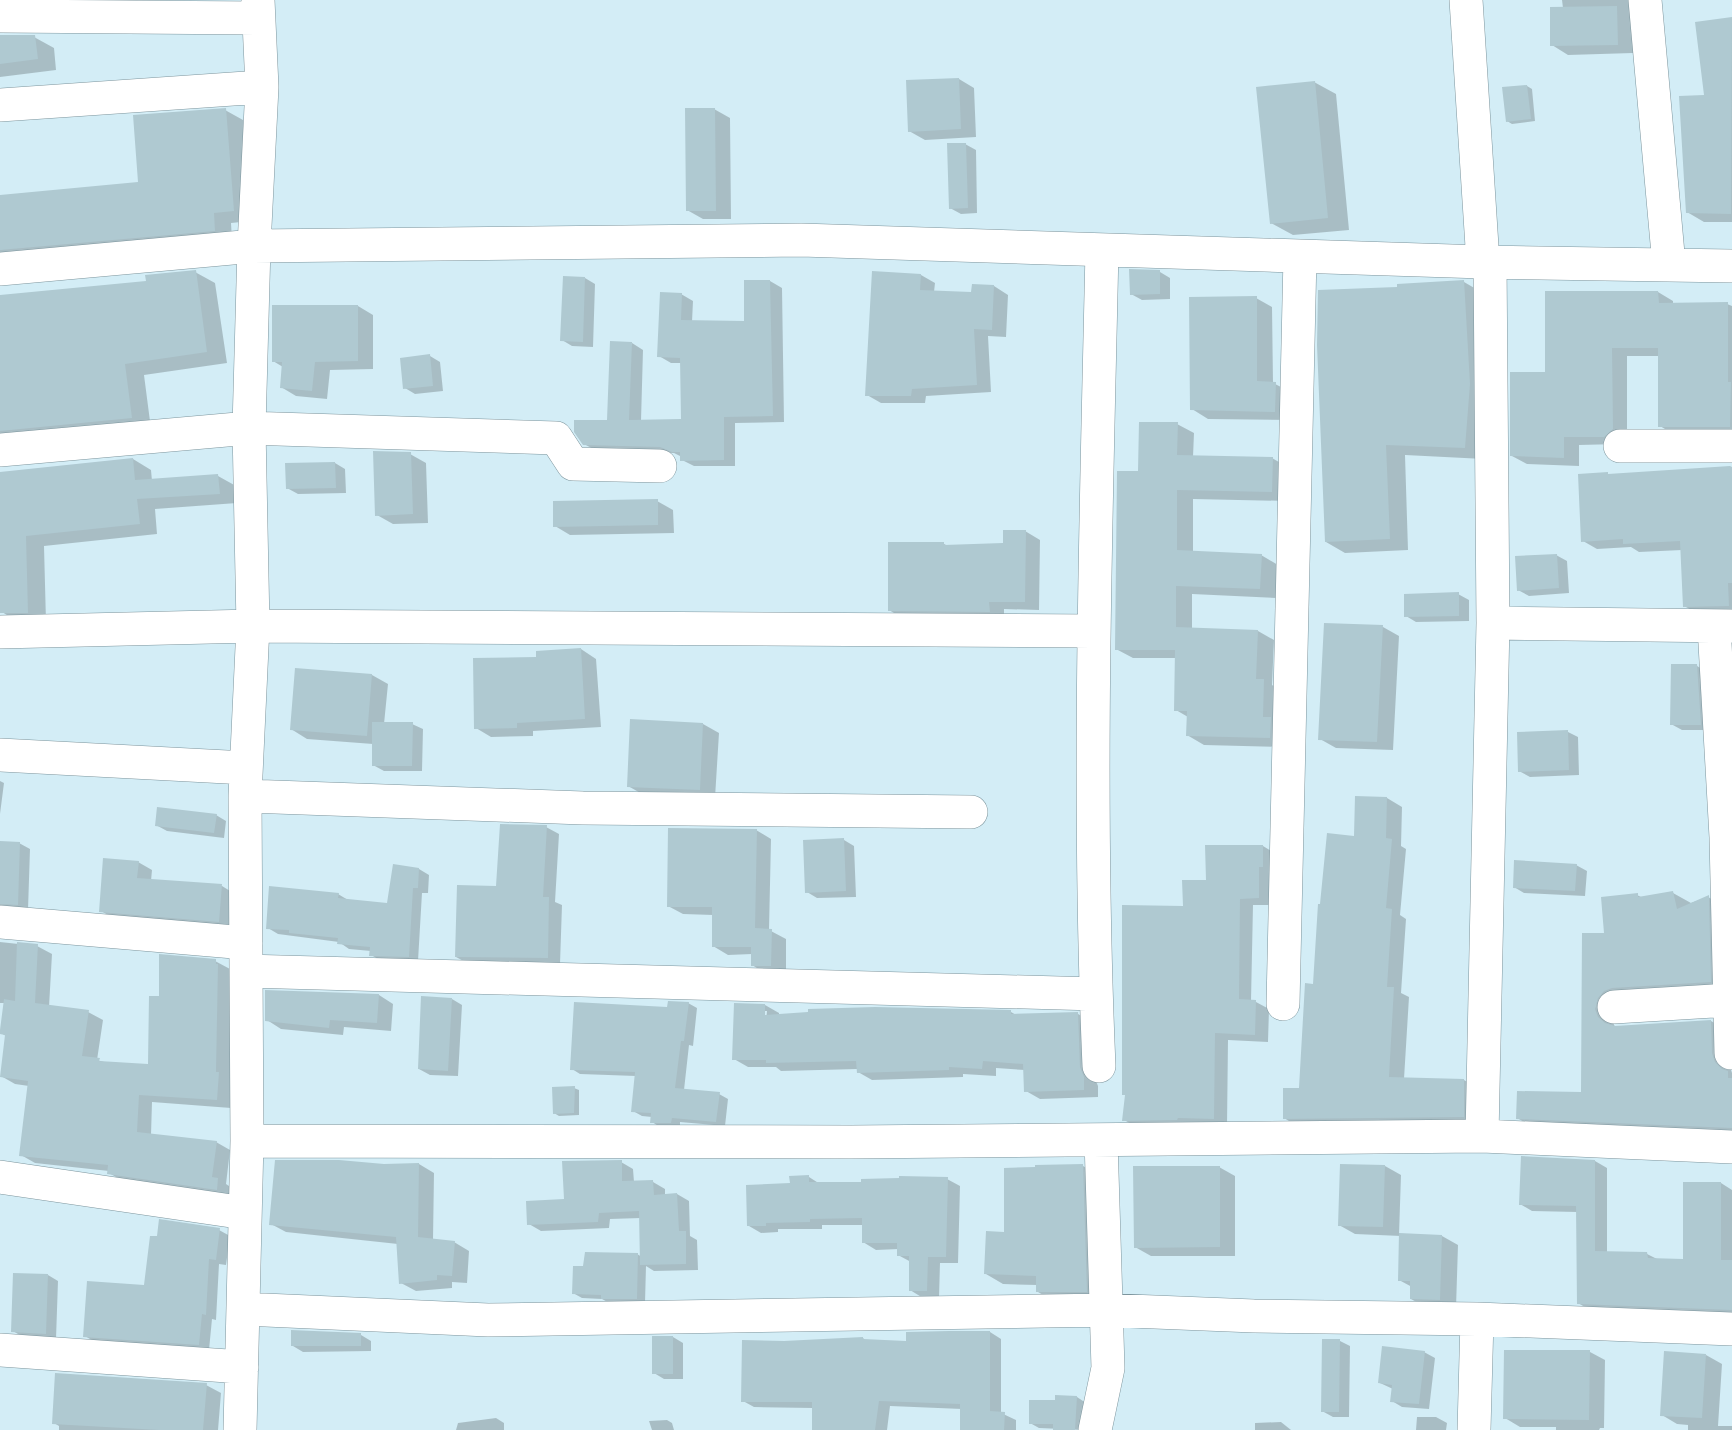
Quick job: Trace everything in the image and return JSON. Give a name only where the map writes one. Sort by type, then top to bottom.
[{"type":"street","points":[[1466,0],[1486,261],[1493,623],[1482,1136]]},
{"type":"street","points":[[1645,0],[1669,265]]},
{"type":"street","points":[[0,16],[258,9],[262,87],[254,246],[249,428],[253,626],[246,782],[247,1141],[240,1430]]},
{"type":"street","points":[[0,105],[262,87]]},
{"type":"street","points":[[0,269],[254,246],[801,240],[1732,267]]},
{"type":"street","points":[[1099,1066],[1092,814],[1093,631],[1102,249]]},
{"type":"street","points":[[1283,1004],[1300,256]]},
{"type":"street","points":[[0,450],[249,428],[556,438],[573,464],[660,466]]},
{"type":"street","points":[[1620,446],[1732,446]]},
{"type":"street","points":[[1493,623],[1723,626],[1731,1053]]},
{"type":"street","points":[[0,632],[253,626],[1093,631]]},
{"type":"street","points":[[0,755],[246,782],[583,808],[971,812]]},
{"type":"street","points":[[0,922],[246,957],[1096,994]]},
{"type":"street","points":[[1614,1007],[1731,1000]]},
{"type":"street","points":[[247,1141],[851,1143],[1482,1136],[1732,1147]]},
{"type":"street","points":[[1095,1430],[1108,1368],[1101,1140]]},
{"type":"street","points":[[0,1178],[245,1213]]},
{"type":"street","points":[[243,1309],[488,1320],[1106,1310],[1254,1316],[1477,1319],[1732,1329]]},
{"type":"street","points":[[1474,1430],[1477,1319]]},
{"type":"street","points":[[0,1350],[242,1367]]},
{"type":"building","points":[[1617,6],[1618,45],[1550,46],[1550,7]]},
{"type":"building","points":[[1732,17],[1731,214],[1686,213],[1679,96],[1704,95],[1695,22]]},
{"type":"building","points":[[0,35],[35,35],[38,59],[0,64]]},
{"type":"building","points":[[959,78],[961,129],[908,132],[906,80]]},
{"type":"building","points":[[1315,81],[1328,218],[1270,224],[1256,87]]},
{"type":"building","points":[[1527,85],[1531,119],[1506,122],[1502,87]]},
{"type":"building","points":[[226,108],[234,211],[214,213],[215,231],[0,250],[0,195],[138,182],[133,115]]},
{"type":"building","points":[[685,108],[715,108],[716,211],[686,211]]},
{"type":"building","points":[[947,143],[966,143],[968,208],[949,209]]},
{"type":"building","points":[[1129,269],[1160,270],[1160,294],[1130,295]]},
{"type":"building","points":[[196,270],[207,352],[125,364],[132,418],[0,431],[0,295],[146,281],[145,275]]},
{"type":"building","points":[[872,271],[921,274],[920,290],[971,292],[972,284],[994,285],[992,330],[974,329],[977,385],[912,389],[911,396],[865,396]]},
{"type":"building","points":[[563,276],[585,277],[583,342],[560,341]]},
{"type":"building","points":[[744,280],[770,280],[773,416],[724,417],[724,460],[680,461],[680,452],[672,452],[660,447],[583,445],[574,432],[574,420],[607,420],[610,341],[632,342],[629,420],[681,419],[680,358],[657,357],[660,292],[682,293],[681,320],[744,321]]},
{"type":"building","points":[[1464,280],[1470,384],[1465,448],[1386,445],[1390,539],[1325,542],[1317,345],[1318,290],[1397,287],[1397,284]]},
{"type":"building","points":[[1545,291],[1658,291],[1659,303],[1728,302],[1730,427],[1658,427],[1658,348],[1612,348],[1613,429],[1604,437],[1564,437],[1564,458],[1510,456],[1510,372],[1545,372]]},
{"type":"building","points":[[1257,296],[1257,381],[1276,382],[1275,412],[1190,410],[1189,297]]},
{"type":"building","points":[[272,305],[358,305],[358,361],[315,362],[312,391],[280,388],[282,362],[272,362]]},
{"type":"building","points":[[430,354],[433,386],[403,389],[400,358]]},
{"type":"building","points":[[1139,422],[1178,422],[1177,455],[1273,457],[1272,492],[1177,490],[1177,550],[1262,554],[1260,589],[1176,586],[1176,627],[1258,630],[1256,679],[1264,679],[1263,717],[1271,717],[1270,738],[1186,736],[1187,711],[1174,711],[1175,650],[1115,650],[1117,471],[1138,471]]},
{"type":"building","points":[[373,451],[411,452],[413,514],[375,516]]},
{"type":"building","points":[[133,458],[135,480],[218,474],[220,494],[137,499],[140,524],[26,536],[28,613],[0,613],[0,472]]},
{"type":"building","points":[[335,462],[336,488],[286,489],[285,463]]},
{"type":"building","points":[[1732,467],[1732,583],[1728,583],[1729,606],[1683,607],[1680,541],[1623,544],[1623,539],[1581,542],[1578,474]]},
{"type":"building","points":[[658,499],[658,525],[553,527],[553,501]]},
{"type":"building","points":[[1003,530],[1026,530],[1025,602],[989,602],[990,612],[888,611],[888,542],[944,542],[944,545],[1003,543]]},
{"type":"building","points":[[1557,554],[1559,588],[1517,591],[1515,556]]},
{"type":"building","points":[[1459,592],[1459,616],[1404,617],[1404,594]]},
{"type":"building","points":[[1324,623],[1383,625],[1377,742],[1318,740]]},
{"type":"building","points":[[581,648],[585,719],[517,723],[517,728],[474,729],[473,658],[536,657],[536,651]]},
{"type":"building","points":[[1671,664],[1697,664],[1701,725],[1670,725]]},
{"type":"building","points":[[295,668],[372,674],[367,736],[290,730]]},
{"type":"building","points":[[630,719],[703,723],[700,790],[627,787]]},
{"type":"building","points":[[372,722],[413,722],[412,766],[372,766]]},
{"type":"building","points":[[1568,730],[1569,770],[1518,772],[1517,732]]},
{"type":"building","points":[[1355,796],[1387,797],[1386,838],[1392,839],[1386,908],[1392,909],[1387,987],[1394,987],[1389,1077],[1464,1079],[1464,1117],[1283,1119],[1283,1088],[1299,1088],[1305,983],[1313,984],[1318,904],[1320,904],[1327,833],[1354,836]]},
{"type":"building","points":[[157,807],[217,814],[214,833],[155,826]]},
{"type":"building","points":[[500,824],[547,825],[543,897],[549,897],[548,958],[455,957],[457,885],[496,886]]},
{"type":"building","points":[[668,828],[757,829],[755,928],[772,929],[771,966],[751,966],[751,947],[712,947],[712,907],[667,907]]},
{"type":"building","points":[[844,838],[846,891],[805,893],[803,840]]},
{"type":"building","points":[[0,841],[20,842],[18,905],[0,904]]},
{"type":"building","points":[[1205,845],[1263,845],[1263,867],[1259,867],[1259,898],[1240,899],[1239,999],[1256,1000],[1255,1035],[1215,1033],[1214,1119],[1122,1121],[1125,1095],[1122,1095],[1122,905],[1183,906],[1182,880],[1206,880]]},
{"type":"building","points":[[103,858],[139,861],[137,878],[222,884],[219,922],[99,912]]},
{"type":"building","points":[[1514,860],[1577,864],[1575,891],[1513,888]]},
{"type":"building","points":[[393,864],[419,868],[418,888],[413,888],[409,957],[369,956],[370,947],[337,944],[338,938],[289,933],[289,930],[266,929],[269,886],[339,893],[338,898],[387,903]]},
{"type":"building","points":[[1673,891],[1677,909],[1709,895],[1711,982],[1612,988],[1604,991],[1598,998],[1595,1009],[1598,1017],[1605,1023],[1615,1026],[1711,1020],[1712,1053],[1715,1062],[1728,1071],[1728,1078],[1732,1078],[1732,1128],[1516,1119],[1517,1091],[1581,1092],[1582,933],[1604,933],[1601,897],[1638,893],[1638,897]]},
{"type":"building","points":[[17,942],[38,944],[35,1003],[89,1010],[82,1056],[100,1058],[99,1061],[148,1064],[149,996],[159,996],[159,954],[216,959],[216,964],[218,964],[216,1072],[219,1072],[217,1100],[139,1095],[137,1132],[217,1141],[212,1177],[218,1178],[217,1190],[107,1174],[108,1165],[19,1156],[28,1081],[0,1077],[5,1035],[0,1034],[0,1030],[4,999],[15,1001]]},
{"type":"building","points":[[265,990],[379,994],[377,1023],[330,1020],[329,1028],[265,1021]]},
{"type":"building","points":[[421,996],[452,998],[448,1071],[418,1069]]},
{"type":"building","points":[[668,1001],[689,1002],[675,1088],[720,1092],[716,1122],[672,1118],[671,1123],[650,1123],[651,1113],[631,1112],[635,1072],[570,1070],[574,1002],[667,1007]]},
{"type":"building","points":[[734,1003],[765,1004],[765,1015],[808,1012],[808,1009],[875,1007],[1011,1010],[1011,1014],[1078,1012],[1080,1067],[1084,1077],[1084,1090],[1024,1092],[1023,1064],[983,1061],[982,1069],[949,1067],[949,1070],[857,1073],[856,1061],[766,1063],[766,1060],[732,1060]]},
{"type":"building","points":[[575,1086],[574,1113],[553,1114],[552,1087]]},
{"type":"building","points":[[1521,1156],[1595,1160],[1595,1251],[1647,1252],[1648,1258],[1683,1259],[1683,1182],[1721,1182],[1721,1260],[1732,1260],[1732,1310],[1577,1304],[1576,1206],[1519,1205]]},
{"type":"building","points":[[275,1160],[419,1163],[418,1237],[455,1241],[452,1276],[437,1275],[437,1280],[399,1284],[396,1237],[269,1225]]},
{"type":"building","points":[[622,1160],[622,1181],[653,1180],[654,1195],[677,1193],[679,1231],[686,1231],[686,1264],[640,1265],[639,1211],[599,1213],[598,1222],[527,1225],[526,1201],[564,1199],[562,1161]]},
{"type":"building","points":[[1083,1164],[1087,1292],[1036,1292],[1036,1276],[984,1274],[986,1231],[1004,1232],[1004,1168]]},
{"type":"building","points":[[1340,1164],[1385,1165],[1383,1227],[1338,1226]]},
{"type":"building","points":[[1133,1166],[1220,1166],[1220,1247],[1134,1248]]},
{"type":"building","points":[[809,1175],[809,1182],[861,1182],[861,1179],[899,1178],[899,1176],[948,1177],[946,1257],[928,1257],[927,1291],[909,1291],[909,1256],[897,1256],[897,1243],[862,1243],[862,1218],[810,1219],[810,1222],[747,1226],[746,1185],[790,1183],[789,1176]]},
{"type":"building","points":[[159,1219],[220,1228],[216,1260],[209,1259],[206,1315],[202,1314],[199,1345],[83,1337],[87,1281],[144,1285],[150,1236],[157,1236]]},
{"type":"building","points":[[1399,1233],[1442,1235],[1440,1300],[1410,1299],[1410,1281],[1398,1281]]},
{"type":"building","points":[[585,1252],[638,1253],[637,1299],[601,1299],[601,1295],[572,1294],[573,1266],[583,1266]]},
{"type":"building","points":[[13,1273],[48,1274],[46,1334],[11,1332]]},
{"type":"building","points":[[291,1330],[361,1333],[361,1346],[291,1346]]},
{"type":"building","points":[[990,1331],[990,1411],[1005,1412],[1004,1430],[960,1430],[960,1404],[879,1401],[875,1430],[812,1430],[812,1402],[741,1402],[742,1340],[784,1341],[863,1337],[863,1339],[906,1341],[906,1332]]},
{"type":"building","points":[[652,1336],[673,1336],[673,1374],[652,1374]]},
{"type":"building","points":[[1322,1339],[1340,1339],[1339,1412],[1321,1412]]},
{"type":"building","points":[[1382,1346],[1425,1351],[1419,1404],[1390,1402],[1392,1385],[1378,1383]]},
{"type":"building","points":[[1504,1350],[1590,1350],[1589,1420],[1503,1419]]},
{"type":"building","points":[[1664,1351],[1706,1354],[1702,1418],[1660,1416]]},
{"type":"building","points":[[55,1373],[207,1383],[203,1430],[52,1424]]},
{"type":"building","points":[[1055,1395],[1077,1396],[1075,1430],[1053,1430],[1053,1424],[1029,1424],[1029,1400],[1055,1400]]}]
